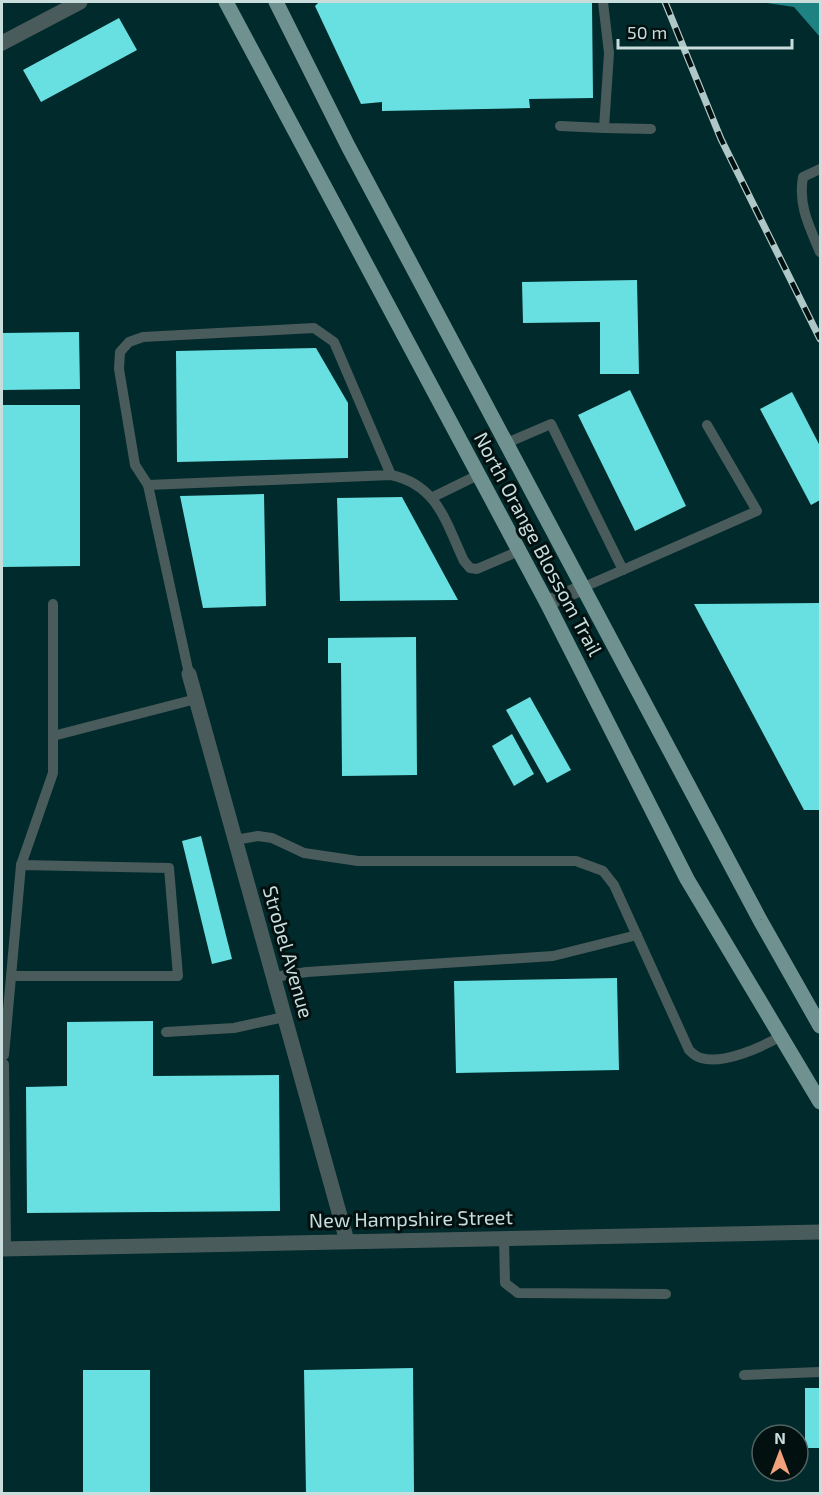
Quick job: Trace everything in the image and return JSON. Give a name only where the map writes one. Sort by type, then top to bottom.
[{"type":"main road","name":"North Orange Blossom Trail","points":[[226,2],[547,603],[687,879],[820,1102]]},
{"type":"main road","name":"North Orange Blossom Trail","points":[[276,2],[348,146],[760,920],[820,1026]]},
{"type":"street","points":[[2,43],[80,2]]},
{"type":"street","points":[[547,603],[584,587]]},
{"type":"street","name":"Strobel Avenue","points":[[189,674],[347,1242]]},
{"type":"street","name":"New Hampshire Street","points":[[4,1249],[820,1232]]},
{"type":"lane","points":[[603,2],[609,53],[604,128]]},
{"type":"lane","points":[[560,126],[651,129]]},
{"type":"lane","points":[[820,169],[802,177],[800,194],[806,218],[820,252]]},
{"type":"lane","points":[[189,674],[148,485],[135,465],[119,369],[120,352],[129,342],[143,337],[314,328],[334,342],[391,475]]},
{"type":"lane","points":[[507,443],[551,424],[623,570]]},
{"type":"lane","points":[[584,587],[757,511],[707,425]]},
{"type":"lane","points":[[148,485],[391,475],[410,480],[433,497],[464,561],[470,568],[477,568],[519,551]]},
{"type":"lane","points":[[433,497],[478,475]]},
{"type":"lane","points":[[4,1249],[4,1060],[10,976],[21,865],[53,773],[53,604]]},
{"type":"lane","points":[[53,736],[196,699]]},
{"type":"lane","points":[[235,840],[258,836],[272,838],[304,853],[358,861],[576,861],[603,871],[614,885],[689,1050],[701,1058],[721,1057],[759,1049],[781,1036]]},
{"type":"lane","points":[[10,976],[178,976],[169,868],[21,865]]},
{"type":"lane","points":[[273,977],[307,972],[552,956],[637,935]]},
{"type":"lane","points":[[166,1032],[234,1028],[284,1017]]},
{"type":"lane","points":[[504,1238],[505,1283],[518,1293],[666,1294]]},
{"type":"lane","points":[[744,1375],[820,1372]]},
{"type":"water","points":[[761,2],[820,2],[820,37],[794,7]]},
{"type":"building","points":[[592,2],[593,98],[529,99],[530,108],[382,111],[382,102],[361,104],[315,6],[318,3]]},
{"type":"building","points":[[119,18],[137,50],[41,102],[23,70]]},
{"type":"building","points":[[637,280],[639,374],[600,374],[600,322],[523,323],[522,282]]},
{"type":"building","points":[[79,332],[80,389],[2,390],[2,333]]},
{"type":"building","points":[[316,348],[348,403],[348,458],[177,462],[176,351]]},
{"type":"building","points":[[630,390],[686,506],[635,531],[578,415]]},
{"type":"building","points":[[792,392],[820,446],[820,500],[811,505],[760,409]]},
{"type":"building","points":[[2,405],[80,405],[80,566],[2,567]]},
{"type":"building","points":[[264,494],[266,606],[203,608],[180,496]]},
{"type":"building","points":[[402,497],[458,600],[340,601],[337,498]]},
{"type":"building","points":[[820,603],[820,810],[804,810],[694,604]]},
{"type":"building","points":[[416,637],[417,775],[342,776],[341,663],[328,663],[328,638]]},
{"type":"building","points":[[530,697],[571,770],[547,783],[506,710]]},
{"type":"building","points":[[512,734],[534,774],[514,786],[492,746]]},
{"type":"building","points":[[201,836],[232,959],[212,964],[182,841]]},
{"type":"building","points":[[617,978],[619,1070],[456,1073],[454,981]]},
{"type":"building","points":[[153,1021],[153,1076],[279,1075],[280,1211],[27,1213],[26,1087],[67,1086],[67,1022]]},
{"type":"building","points":[[413,1368],[414,1494],[306,1494],[304,1370]]},
{"type":"building","points":[[83,1370],[150,1370],[150,1494],[83,1494]]},
{"type":"building","points":[[805,1388],[820,1388],[820,1448],[810,1448],[810,1423],[805,1423]]},
{"type":"railway","points":[[665,2],[721,139],[820,339]]}]
